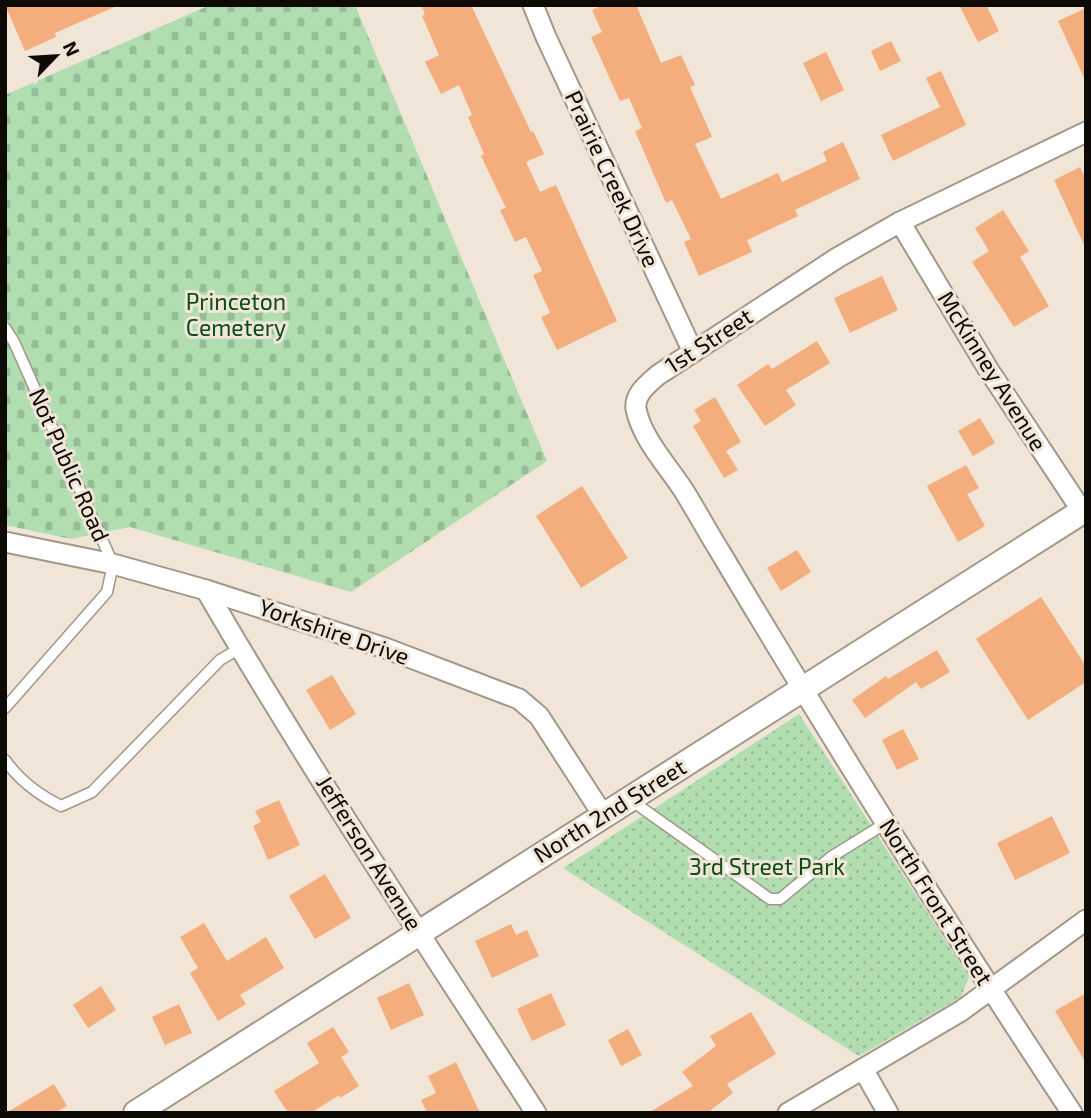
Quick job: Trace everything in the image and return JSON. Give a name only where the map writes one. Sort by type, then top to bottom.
[{"type":"street","name":"Prairie Creek Drive","points":[[533,5],[693,352]]},
{"type":"street","name":"1st Street","points":[[803,690],[642,426],[635,406],[641,390],[658,375],[837,258],[900,222],[1086,132]]},
{"type":"street","name":"McKinney Avenue","points":[[900,222],[988,369],[1084,513]]},
{"type":"street","name":"North 2nd Street","points":[[138,1112],[418,932],[1084,513]]},
{"type":"street","name":"Yorkshire Drive","points":[[5,542],[113,564],[206,590],[385,648],[519,699],[539,716],[603,815]]},
{"type":"street","name":"Jefferson Avenue","points":[[206,590],[418,932],[536,1113]]},
{"type":"street","name":"North Front Street","points":[[803,690],[989,988],[1072,1113]]},
{"type":"street","points":[[789,1113],[961,1011],[989,988],[1086,920]]},
{"type":"street","points":[[863,1069],[888,1113]]},
{"type":"lane","name":"Not Public Road","points":[[5,328],[14,342],[113,564]]},
{"type":"lane","points":[[5,708],[107,592],[113,564]]},
{"type":"lane","points":[[5,760],[13,772],[44,797],[61,806],[92,792],[220,660],[240,648]]},
{"type":"lane","points":[[629,799],[770,899],[780,899],[831,857],[886,823]]},
{"type":"green space","name":"Princeton Cemetery","points":[[210,5],[355,5],[547,461],[351,592],[130,527],[71,539],[5,525],[5,95]]},
{"type":"green space","name":"3rd Street Park","points":[[799,714],[969,977],[961,997],[859,1056],[563,868]]},
{"type":"building","points":[[5,5],[119,5],[55,33],[56,37],[25,51]]},
{"type":"building","points":[[421,5],[471,5],[544,154],[526,162],[540,192],[556,185],[617,321],[557,350],[541,317],[550,313],[533,275],[542,271],[526,237],[515,242],[500,210],[506,208],[481,156],[484,154],[468,117],[472,115],[459,85],[441,94],[425,62],[439,55],[422,16],[425,14]]},
{"type":"building","points":[[603,5],[636,5],[661,63],[681,55],[695,85],[690,87],[712,137],[695,144],[721,199],[778,173],[782,182],[827,161],[823,152],[843,142],[860,179],[795,210],[798,216],[747,240],[752,252],[699,276],[684,242],[691,239],[672,200],[666,203],[635,131],[642,128],[629,98],[620,101],[591,37],[602,32],[592,10]]},
{"type":"building","points":[[959,5],[986,5],[999,31],[978,42]]},
{"type":"building","points":[[1086,8],[1086,82],[1058,21]]},
{"type":"building","points":[[891,41],[901,61],[880,71],[871,51]]},
{"type":"building","points":[[826,52],[844,90],[821,101],[803,63]]},
{"type":"building","points":[[941,71],[966,125],[893,161],[881,135],[940,107],[926,78]]},
{"type":"building","points":[[1080,167],[1086,179],[1086,249],[1054,180]]},
{"type":"building","points":[[1003,210],[1029,251],[1020,257],[1049,306],[1014,327],[972,262],[989,251],[975,228]]},
{"type":"building","points":[[882,276],[898,310],[850,333],[834,298]]},
{"type":"building","points":[[817,341],[830,363],[786,390],[796,405],[765,426],[737,385],[768,364],[772,369]]},
{"type":"building","points":[[715,397],[741,442],[726,451],[738,470],[724,478],[693,426],[701,421],[694,410]]},
{"type":"building","points":[[980,418],[995,443],[973,456],[958,431]]},
{"type":"building","points":[[966,465],[979,488],[967,494],[985,526],[958,542],[927,486]]},
{"type":"building","points":[[582,486],[628,558],[581,588],[536,516]]},
{"type":"building","points":[[797,550],[811,572],[781,591],[767,568]]},
{"type":"building","points":[[1041,597],[1086,666],[1086,682],[1028,720],[976,639]]},
{"type":"building","points":[[937,650],[950,672],[921,689],[916,682],[865,718],[852,700],[886,676],[888,679]]},
{"type":"building","points":[[332,675],[356,714],[330,730],[306,690]]},
{"type":"building","points":[[903,729],[919,759],[897,770],[882,740]]},
{"type":"building","points":[[279,800],[300,845],[268,860],[253,826],[261,822],[255,811]]},
{"type":"building","points":[[1052,816],[1070,853],[1015,880],[997,843]]},
{"type":"building","points":[[325,874],[351,918],[315,939],[289,896]]},
{"type":"building","points":[[204,923],[227,961],[266,937],[284,968],[240,995],[246,1004],[218,1021],[190,973],[198,968],[180,937]]},
{"type":"building","points":[[511,924],[516,935],[527,930],[539,956],[492,978],[475,941]]},
{"type":"building","points":[[409,983],[424,1015],[391,1030],[377,998]]},
{"type":"building","points":[[101,986],[116,1010],[88,1028],[73,1005]]},
{"type":"building","points":[[551,993],[566,1025],[532,1041],[517,1009]]},
{"type":"building","points":[[1086,993],[1086,1063],[1055,1011]]},
{"type":"building","points":[[179,1004],[192,1033],[165,1045],[152,1017]]},
{"type":"building","points":[[751,1012],[776,1054],[727,1084],[733,1093],[707,1113],[648,1113],[693,1086],[682,1072],[716,1046],[710,1036]]},
{"type":"building","points":[[333,1027],[349,1052],[341,1057],[359,1086],[311,1113],[288,1113],[274,1091],[319,1063],[307,1043]]},
{"type":"building","points":[[628,1029],[642,1055],[621,1066],[608,1040]]},
{"type":"building","points":[[456,1062],[480,1113],[427,1113],[421,1100],[436,1093],[428,1076]]},
{"type":"building","points":[[54,1084],[67,1106],[55,1113],[6,1113]]}]
